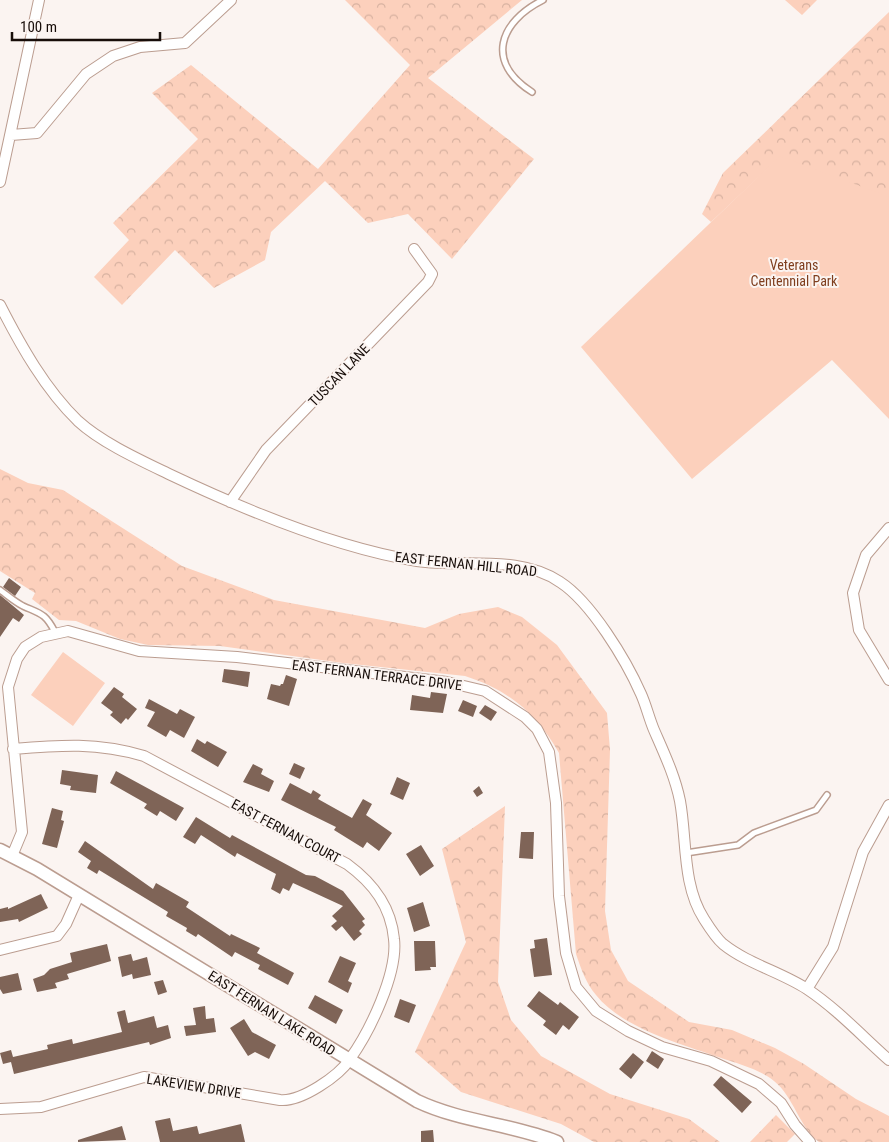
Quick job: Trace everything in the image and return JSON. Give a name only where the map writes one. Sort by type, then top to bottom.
[{"type":"street","points":[[0,182],[39,0]]},
{"type":"street","points":[[11,135],[37,133],[79,80],[113,56],[150,46],[185,43],[231,0]]},
{"type":"street","name":"TUSCAN LANE","points":[[230,502],[266,450],[428,282],[432,274],[414,249]]},
{"type":"street","name":"EAST FERNAN HILL ROAD","points":[[0,306],[19,342],[46,382],[79,422],[132,456],[230,502],[356,547],[424,562],[497,565],[531,569],[544,572],[562,583],[594,616],[641,693],[675,782],[680,801],[691,887],[702,916],[722,943],[807,989],[838,1012],[889,1060]]},
{"type":"street","points":[[889,528],[866,555],[853,593],[859,630],[889,680]]},
{"type":"street","name":"EAST FERNAN TERRACE DRIVE","points":[[12,856],[22,832],[8,695],[11,671],[25,647],[41,637],[55,632],[74,632],[139,651],[237,657],[447,682],[485,691],[504,701],[537,728],[549,752],[556,803],[559,896],[566,954],[576,987],[596,1010],[628,1032],[662,1047],[711,1061],[759,1084],[780,1103],[795,1125],[810,1142]]},
{"type":"street","name":"EAST FERNAN COURT","points":[[13,749],[84,744],[111,747],[144,756],[306,842],[358,872],[376,891],[386,907],[392,922],[394,958],[386,990],[349,1060]]},
{"type":"street","points":[[807,989],[833,948],[863,852],[889,805]]},
{"type":"street","name":"EAST FERNAN LAKE ROAD","points":[[0,850],[79,895],[431,1108],[557,1142]]},
{"type":"street","points":[[0,950],[57,936],[66,924],[79,895]]},
{"type":"street","name":"LAKEVIEW DRIVE","points":[[0,1109],[41,1107],[144,1076],[289,1101],[301,1097],[327,1080],[349,1060]]},
{"type":"lane","points":[[532,92],[523,86],[508,69],[502,60],[502,51],[511,24],[521,13],[543,0]]},
{"type":"lane","points":[[0,590],[23,606],[38,610],[48,619],[55,632]]},
{"type":"lane","points":[[686,853],[738,845],[754,833],[816,810],[827,795]]},
{"type":"green space","points":[[345,0],[522,0],[428,78],[534,159],[452,259],[408,214],[368,223],[325,181],[271,232],[265,260],[214,288],[175,250],[122,305],[94,277],[129,240],[113,223],[198,139],[152,93],[191,65],[318,169],[410,65]]},
{"type":"green space","points":[[785,0],[817,0],[802,15]]},
{"type":"green space","points":[[889,12],[889,227],[780,157],[711,222],[702,214],[723,173]]},
{"type":"green space","name":"Veterans Centennial Park","points":[[780,156],[889,197],[889,419],[832,360],[692,479],[581,347]]},
{"type":"green space","points":[[0,469],[28,483],[63,490],[182,566],[274,600],[425,628],[459,614],[498,607],[522,617],[557,645],[607,713],[610,750],[605,911],[611,950],[628,981],[689,1022],[732,1030],[775,1048],[804,1064],[856,1099],[889,1116],[889,1142],[819,1142],[806,1128],[787,1095],[774,1081],[762,1073],[654,1034],[621,1017],[596,995],[587,981],[576,954],[559,753],[541,726],[520,705],[495,688],[465,676],[343,663],[220,646],[148,645],[120,639],[76,621],[59,620],[32,599],[35,593],[0,571]]},
{"type":"green space","points":[[63,652],[105,683],[73,726],[31,695]]},
{"type":"green space","points":[[505,806],[498,982],[511,1020],[541,1056],[610,1094],[689,1119],[720,1142],[594,1142],[561,1124],[461,1092],[415,1052],[466,942],[442,849]]},
{"type":"green space","points":[[776,1115],[795,1134],[787,1142],[750,1142]]},
{"type":"building","points":[[9,578],[21,587],[15,596],[3,587]]},
{"type":"building","points":[[0,595],[24,615],[19,622],[13,618],[0,637]]},
{"type":"building","points":[[224,669],[250,672],[248,687],[222,682]]},
{"type":"building","points":[[286,675],[297,679],[289,706],[267,699],[271,684],[280,686],[283,684]]},
{"type":"building","points":[[114,687],[124,694],[122,697],[137,709],[128,720],[126,718],[121,724],[110,715],[113,712],[101,703]]},
{"type":"building","points":[[431,692],[447,694],[443,713],[410,710],[412,695],[430,698]]},
{"type":"building","points":[[149,699],[177,714],[180,709],[195,717],[184,738],[170,730],[166,737],[147,726],[155,712],[145,708]]},
{"type":"building","points":[[463,700],[477,706],[473,717],[458,711]]},
{"type":"building","points":[[485,705],[497,712],[491,721],[479,713]]},
{"type":"building","points":[[197,739],[205,744],[207,741],[227,752],[218,767],[191,751]]},
{"type":"building","points":[[294,763],[305,768],[300,779],[289,774]]},
{"type":"building","points":[[253,764],[263,769],[261,774],[274,781],[269,792],[243,782]]},
{"type":"building","points":[[62,770],[98,775],[96,793],[70,790],[71,786],[60,784]]},
{"type":"building","points":[[116,771],[184,808],[176,821],[160,811],[157,816],[144,808],[147,804],[110,783]]},
{"type":"building","points":[[397,777],[410,783],[403,800],[390,794]]},
{"type":"building","points":[[290,783],[311,794],[313,790],[321,795],[318,799],[352,818],[363,799],[372,804],[366,815],[392,833],[379,851],[367,842],[363,848],[334,830],[336,827],[281,800]]},
{"type":"building","points":[[479,786],[483,793],[477,797],[473,791]]},
{"type":"building","points":[[52,808],[63,811],[61,820],[64,821],[57,848],[42,844]]},
{"type":"building","points":[[196,817],[230,838],[232,835],[306,875],[315,876],[343,891],[365,919],[362,921],[365,925],[359,931],[362,934],[354,941],[342,926],[336,931],[331,926],[337,921],[332,916],[343,906],[293,883],[289,891],[283,888],[280,894],[271,889],[276,874],[237,853],[235,857],[201,835],[195,844],[183,837]]},
{"type":"building","points":[[521,832],[534,832],[533,859],[519,858]]},
{"type":"building","points":[[85,841],[153,889],[156,883],[189,902],[186,907],[230,936],[231,934],[260,948],[257,953],[294,973],[288,985],[258,969],[260,965],[235,952],[232,957],[198,934],[196,937],[186,931],[187,928],[166,916],[168,912],[99,870],[97,874],[87,868],[91,861],[78,852]]},
{"type":"building","points":[[421,845],[434,866],[420,876],[406,854]]},
{"type":"building","points":[[41,894],[48,908],[19,922],[18,919],[0,922],[0,909],[8,907],[8,909]]},
{"type":"building","points":[[423,902],[430,926],[414,932],[407,908]]},
{"type":"building","points":[[547,938],[552,975],[534,977],[530,949],[535,948],[534,940]]},
{"type":"building","points":[[414,941],[435,941],[436,967],[430,967],[431,970],[415,971]]},
{"type":"building","points":[[107,944],[111,961],[67,974],[69,979],[55,983],[57,988],[37,992],[33,979],[44,975],[50,969],[72,962],[70,953]]},
{"type":"building","points":[[131,954],[133,961],[147,957],[151,975],[133,979],[132,974],[122,977],[118,957]]},
{"type":"building","points":[[340,956],[356,963],[348,981],[352,983],[348,993],[328,982]]},
{"type":"building","points":[[18,973],[22,990],[3,994],[0,989],[0,977]]},
{"type":"building","points":[[163,980],[167,992],[158,995],[154,982]]},
{"type":"building","points":[[539,991],[558,1005],[560,1002],[579,1017],[569,1030],[563,1025],[556,1035],[543,1025],[546,1021],[527,1006]]},
{"type":"building","points":[[315,995],[343,1010],[336,1024],[308,1008]]},
{"type":"building","points":[[400,999],[416,1005],[409,1023],[394,1017]]},
{"type":"building","points":[[205,1006],[206,1019],[214,1018],[216,1032],[186,1036],[184,1026],[196,1025],[193,1008]]},
{"type":"building","points":[[125,1010],[128,1023],[154,1016],[157,1028],[168,1025],[171,1038],[150,1045],[149,1042],[14,1074],[11,1062],[3,1064],[0,1053],[11,1050],[13,1057],[48,1049],[47,1045],[72,1039],[73,1044],[122,1032],[117,1012]]},
{"type":"building","points":[[244,1019],[252,1032],[276,1045],[269,1059],[255,1052],[248,1056],[230,1028]]},
{"type":"building","points":[[652,1051],[664,1059],[658,1069],[646,1061]]},
{"type":"building","points":[[633,1053],[644,1062],[631,1079],[619,1069]]},
{"type":"building","points":[[721,1076],[752,1102],[742,1113],[713,1085]]},
{"type":"building","points":[[170,1118],[173,1131],[197,1126],[199,1134],[241,1124],[245,1142],[160,1142],[155,1121]]},
{"type":"building","points":[[122,1126],[126,1140],[78,1142],[78,1140]]},
{"type":"building","points":[[433,1130],[434,1142],[421,1142],[421,1131]]}]
